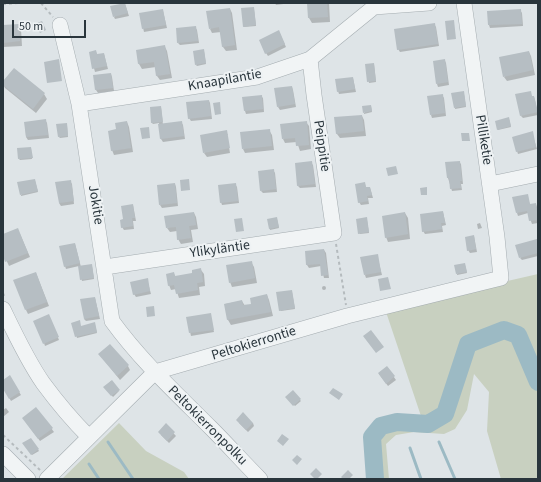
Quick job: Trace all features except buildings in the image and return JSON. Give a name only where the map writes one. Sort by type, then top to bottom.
[{"type":"street","name":"Knaapilantie","points":[[79,104],[258,77],[310,59],[374,5],[429,3]]},
{"type":"street","name":"Pilliketie","points":[[464,3],[490,184],[501,278]]},
{"type":"street","name":"Jokitie","points":[[60,25],[79,104],[112,321],[121,334],[155,372]]},
{"type":"street","name":"Peippitie","points":[[310,59],[334,233]]},
{"type":"street","points":[[490,184],[538,174]]},
{"type":"street","name":"Ylikyläntie","points":[[105,267],[334,233]]},
{"type":"street","name":"Peltokierrontie","points":[[48,478],[155,372],[347,316],[501,278]]},
{"type":"street","points":[[3,309],[20,345],[43,382],[68,416],[89,437]]},
{"type":"street","name":"Peltokierronpolku","points":[[155,372],[260,479]]},
{"type":"street","points":[[3,454],[28,479]]},
{"type":"path","points":[[3,4],[20,3]]},
{"type":"path","points":[[41,3],[60,25]]},
{"type":"path","points":[[334,233],[347,316]]},
{"type":"path","points":[[3,435],[48,478]]},
{"type":"green space","points":[[538,274],[538,479],[501,479],[487,431],[489,392],[474,374],[467,410],[455,429],[444,434],[414,432],[396,435],[386,444],[389,479],[373,479],[371,436],[382,423],[423,422],[385,309]]},
{"type":"green space","points":[[119,423],[146,451],[184,472],[189,479],[62,479]]},
{"type":"waterway","points":[[375,479],[372,437],[381,426],[397,422],[428,424],[445,414],[468,344],[504,330],[518,335],[538,382]]},
{"type":"waterway","points":[[108,442],[133,479]]},
{"type":"waterway","points":[[439,442],[455,479]]},
{"type":"waterway","points":[[410,448],[421,479]]},
{"type":"waterway","points":[[89,464],[99,479]]}]
